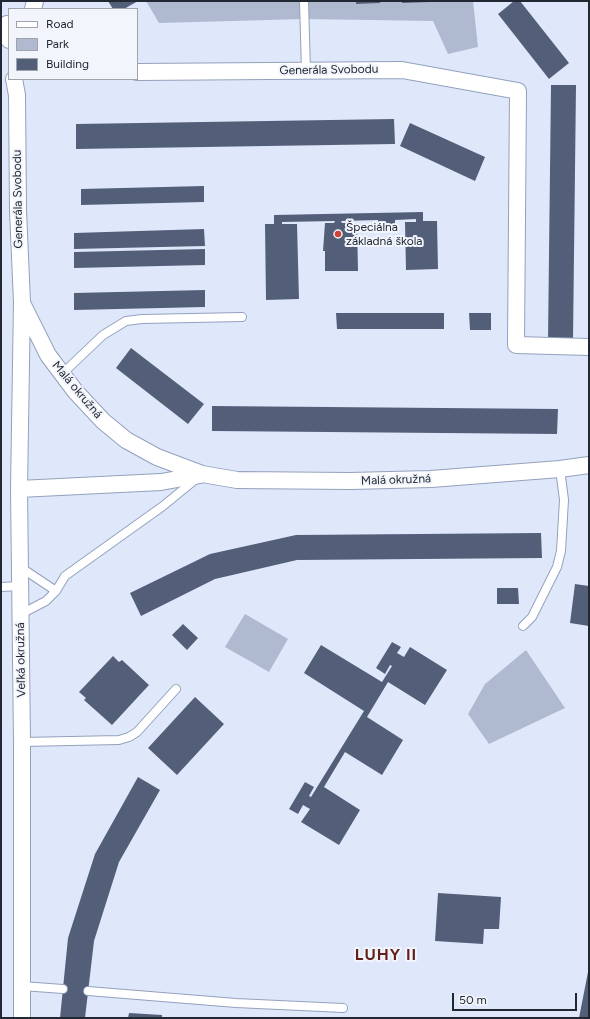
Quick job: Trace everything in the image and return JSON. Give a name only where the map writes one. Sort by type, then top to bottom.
[{"type":"street","points":[[6,23],[8,34]]},
{"type":"street","name":"Generála Svobodu","points":[[138,72],[402,70],[518,91],[516,345],[589,347]]},
{"type":"street","points":[[14,80],[16,95]]},
{"type":"street","points":[[16,95],[19,80]]},
{"type":"street","name":"Generála Svobodu","points":[[16,95],[18,211],[22,302]]},
{"type":"street","name":"Malá okružná","points":[[22,302],[48,356],[75,391],[103,421],[126,440],[157,457],[202,474],[237,480],[350,481],[431,479],[560,469],[589,465]]},
{"type":"street","name":"Veľká okružná","points":[[22,302],[19,489],[22,742],[22,1018]]},
{"type":"street","name":"Malá okružná","points":[[19,489],[161,482],[202,474]]},
{"type":"lane","points":[[304,1],[306,71]]},
{"type":"lane","points":[[62,374],[103,335],[126,321],[242,317]]},
{"type":"lane","points":[[523,626],[532,617],[557,567],[561,551],[564,500],[560,469]]},
{"type":"lane","points":[[21,614],[46,601],[56,591],[65,576],[163,506],[202,474]]},
{"type":"lane","points":[[20,567],[56,591]]},
{"type":"lane","points":[[1,587],[20,586]]},
{"type":"lane","points":[[22,742],[119,740],[129,737],[137,732],[176,689]]},
{"type":"lane","points":[[22,986],[63,989]]},
{"type":"lane","points":[[88,991],[236,1003],[343,1008]]},
{"type":"green space","points":[[146,1],[473,1],[478,47],[448,54],[433,21],[305,19],[159,23]]},
{"type":"green space","points":[[245,614],[288,639],[269,672],[225,647]]},
{"type":"green space","points":[[526,650],[565,708],[489,744],[468,714],[485,684]]},
{"type":"building","points":[[108,1],[138,1],[126,8],[112,8]]},
{"type":"building","points":[[356,1],[380,1],[380,3],[356,4]]},
{"type":"building","points":[[402,1],[429,1],[429,2],[402,3]]},
{"type":"building","points":[[514,1],[520,1],[569,63],[549,79],[498,14]]},
{"type":"building","points":[[551,85],[576,85],[573,340],[548,340]]},
{"type":"building","points":[[394,119],[395,144],[76,149],[76,124]]},
{"type":"building","points":[[410,123],[485,157],[475,181],[400,146]]},
{"type":"building","points":[[204,186],[204,202],[81,205],[81,189]]},
{"type":"building","points":[[423,212],[423,221],[437,221],[438,269],[406,270],[405,222],[416,222],[416,219],[395,220],[395,227],[378,227],[378,220],[341,221],[342,223],[357,223],[358,271],[325,271],[325,251],[323,251],[325,223],[334,223],[335,221],[282,222],[282,224],[297,224],[299,299],[266,300],[265,224],[274,224],[274,215]]},
{"type":"building","points":[[204,229],[205,246],[74,249],[74,233]]},
{"type":"building","points":[[205,249],[205,265],[74,268],[74,252]]},
{"type":"building","points":[[205,290],[205,307],[74,310],[74,293]]},
{"type":"building","points":[[336,313],[444,313],[444,329],[337,329]]},
{"type":"building","points":[[469,313],[491,313],[491,330],[470,330]]},
{"type":"building","points":[[131,348],[204,404],[188,424],[116,368]]},
{"type":"building","points":[[212,406],[558,409],[557,434],[212,431]]},
{"type":"building","points":[[541,533],[542,558],[297,560],[215,579],[141,616],[130,593],[210,554],[296,535]]},
{"type":"building","points":[[575,584],[589,586],[589,626],[570,623]]},
{"type":"building","points":[[497,588],[518,588],[519,604],[497,604]]},
{"type":"building","points":[[183,624],[198,638],[187,650],[172,635]]},
{"type":"building","points":[[392,642],[401,647],[397,653],[404,657],[410,647],[447,670],[425,705],[388,682],[367,717],[403,740],[382,775],[345,752],[324,787],[360,810],[339,845],[301,822],[310,809],[303,805],[298,814],[289,809],[305,782],[314,787],[309,796],[311,797],[364,711],[304,673],[321,645],[382,682],[392,666],[390,665],[385,674],[376,668]]},
{"type":"building","points":[[113,656],[119,662],[122,660],[149,685],[112,725],[84,700],[86,698],[79,692]]},
{"type":"building","points":[[195,697],[224,724],[177,775],[148,748]]},
{"type":"building","points":[[138,777],[160,790],[119,862],[94,941],[85,1018],[60,1018],[68,938],[95,854]]},
{"type":"building","points":[[438,893],[501,897],[499,929],[484,929],[483,944],[435,941]]},
{"type":"building","points":[[588,972],[589,1018],[579,1018]]},
{"type":"building","points":[[129,1013],[162,1015],[162,1018],[128,1018]]},
{"type":"place","name":"Špeciálna základná škola","points":[[338,234]]},
{"type":"district","name":"LUHY II","points":[[386,955]]}]
